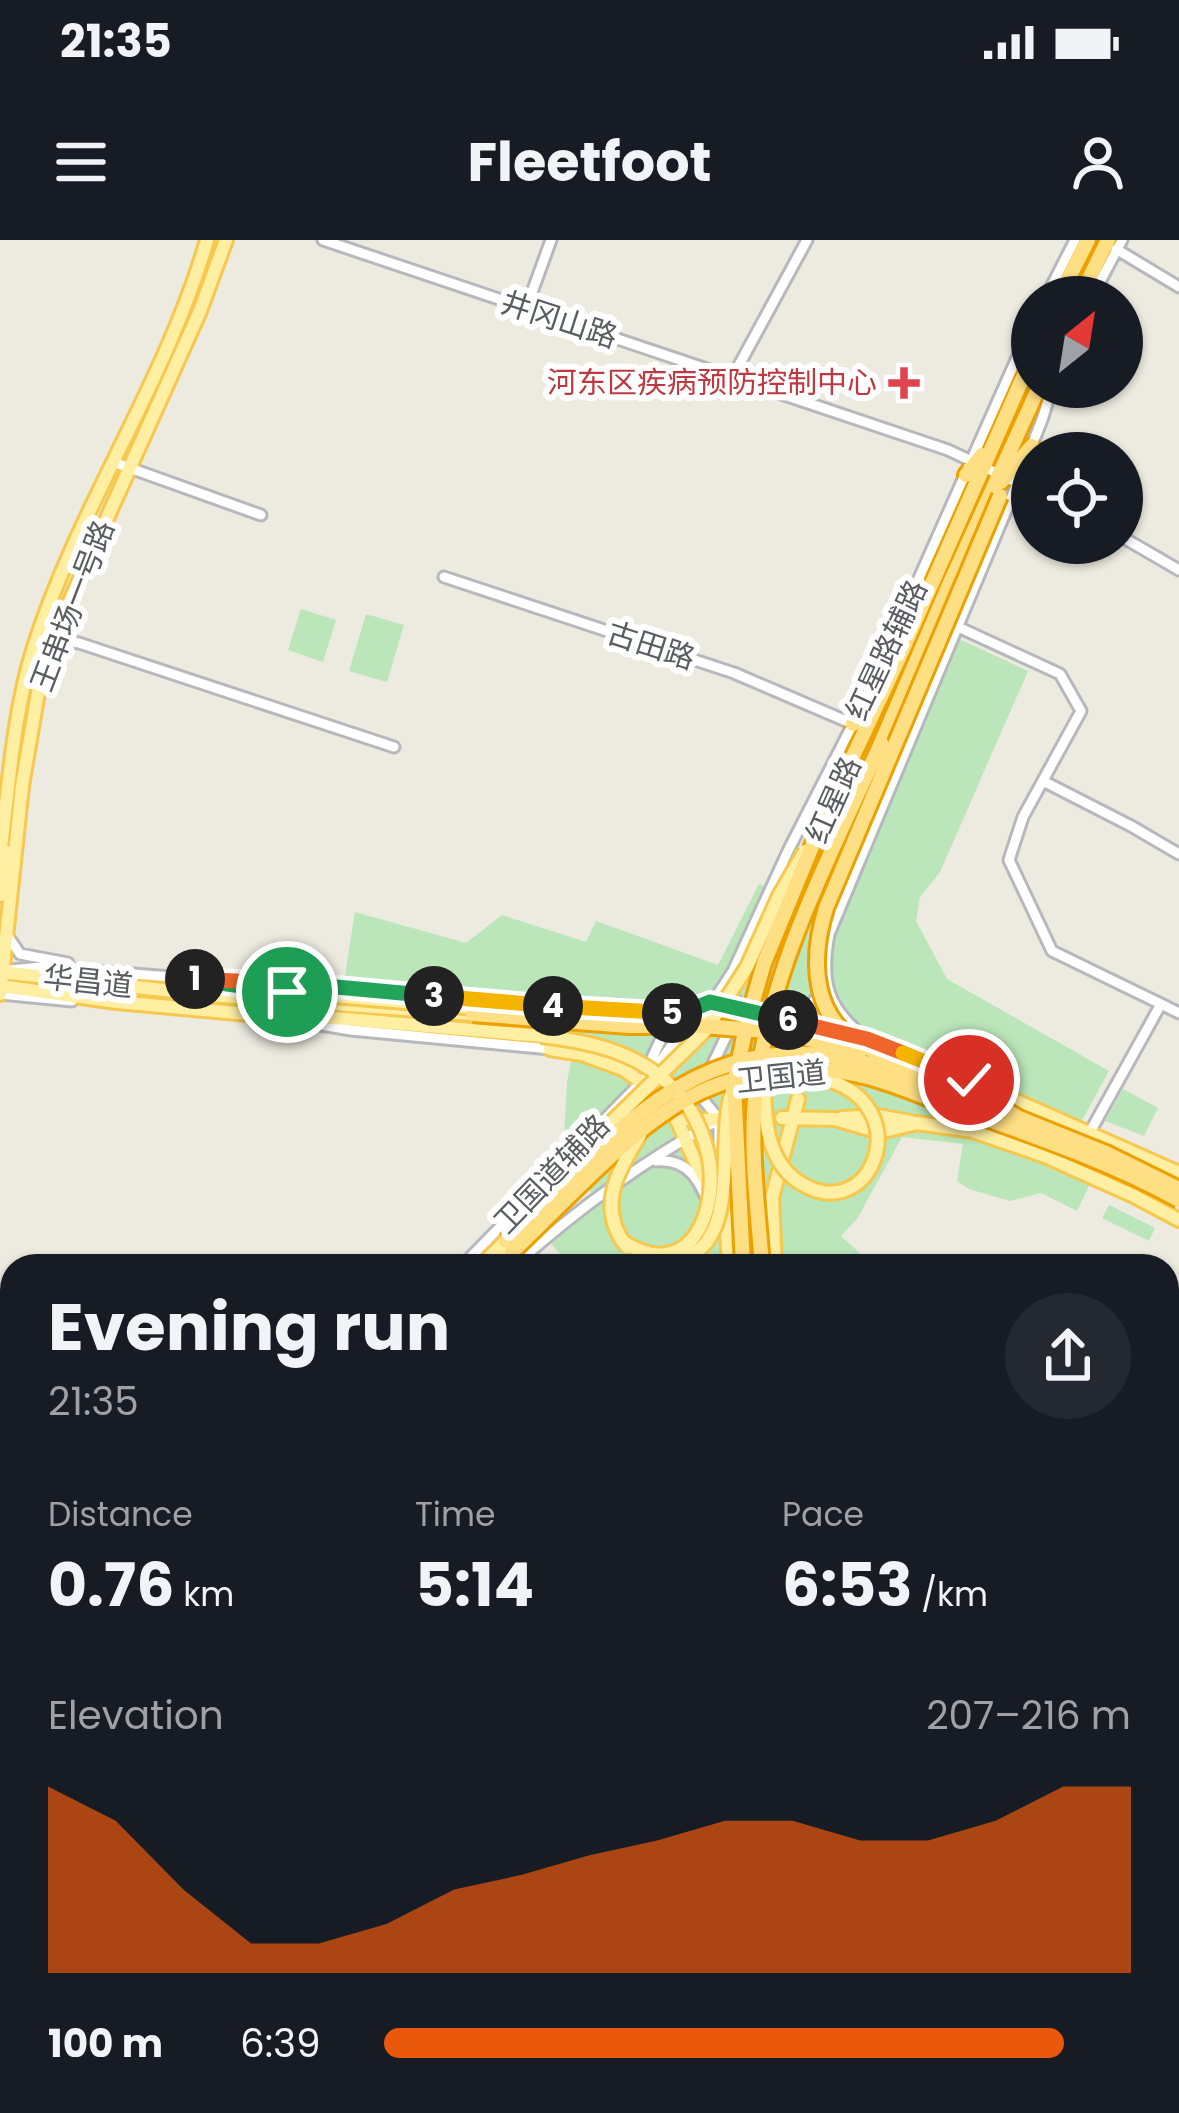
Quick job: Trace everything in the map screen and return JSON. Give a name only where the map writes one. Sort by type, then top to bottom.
[{"type":"highway","points":[[1064,276],[1088,240]]},
{"type":"highway","points":[[1094,276],[1115,243]]},
{"type":"highway","name":"红星路","points":[[734,1254],[734,1084],[764,963],[860,727],[890,678],[976,463],[997,437],[1011,405]]},
{"type":"highway","points":[[889,1058],[856,1043],[832,1019],[818,982],[818,936],[995,496],[1010,474],[1032,408]]},
{"type":"highway","name":"红星路","points":[[761,1254],[753,1125],[761,1050],[781,973],[995,496]]},
{"type":"highway","name":"华昌道","points":[[473,1014],[769,1031],[889,1058]]},
{"type":"highway","name":"卫国道","points":[[511,1253],[652,1103],[690,1079],[729,1063],[796,1054],[846,1058],[1019,1118],[1179,1189]]},
{"type":"highway","name":"卫国道","points":[[889,1058],[1019,1118]]},
{"type":"highway","name":"卫国道","points":[[511,1253],[645,1129],[703,1091],[731,1079],[769,1072],[831,1070],[880,1081],[1084,1155],[1179,1200]]},
{"type":"main road","name":"王串场一号路","points":[[0,855],[19,710],[34,646],[167,347],[207,240]]},
{"type":"main road","name":"王串场一号路","points":[[1,982],[30,730],[41,675],[200,311],[226,240]]},
{"type":"main road","points":[[511,1253],[586,1147],[706,1030],[753,955],[779,896],[820,827]]},
{"type":"main road","points":[[0,896],[2,831]]},
{"type":"main road","points":[[0,953],[6,933]]},
{"type":"main road","name":"华昌道","points":[[182,978],[287,992],[625,1020],[678,1021],[707,1014],[727,999]]},
{"type":"main road","name":"华昌道","points":[[1,982],[128,986],[473,1014]]},
{"type":"main road","name":"华昌道","points":[[1,982],[116,1002],[584,1042],[622,1054],[667,1082],[691,1111],[710,1172],[706,1213],[689,1244],[670,1254],[646,1254],[622,1241]]},
{"type":"main road","points":[[867,1039],[1179,1173]]},
{"type":"main road","points":[[550,1048],[599,1058],[623,1069],[692,1121],[719,1119]]},
{"type":"main road","points":[[761,1050],[769,1134],[784,1169],[821,1192],[839,1191],[860,1180],[876,1158],[879,1138],[878,1126],[863,1101],[833,1082],[769,1072]]},
{"type":"main road","points":[[952,1126],[962,1077]]},
{"type":"main road","points":[[693,1254],[716,1227],[721,1209],[725,1127],[734,1084]]},
{"type":"main road","points":[[787,1145],[788,1118],[798,1099],[820,1118]]},
{"type":"main road","points":[[673,1111],[696,1170],[718,1201],[732,1254]]},
{"type":"main road","points":[[788,1118],[835,1119],[888,1130],[917,1123],[952,1126],[1030,1150],[1179,1220]]},
{"type":"main road","points":[[774,1254],[772,1198],[787,1145],[795,1130],[820,1118]]},
{"type":"main road","points":[[637,1254],[622,1241],[613,1224],[610,1195],[645,1129]]},
{"type":"main road","points":[[1107,1184],[1124,1146]]},
{"type":"street","name":"井冈山路","points":[[322,240],[1010,474]]},
{"type":"street","name":"井冈山路","points":[[333,240],[527,307]]},
{"type":"street","points":[[527,307],[551,240]]},
{"type":"street","points":[[733,376],[807,240]]},
{"type":"street","points":[[1060,276],[1075,240]]},
{"type":"street","points":[[1101,276],[1115,243],[1179,287]]},
{"type":"street","name":"红星路辅路","points":[[641,1081],[733,971],[788,851],[860,727],[1011,376]]},
{"type":"street","points":[[113,462],[261,515]]},
{"type":"street","name":"红星路辅路","points":[[831,999],[827,945],[839,905],[958,627],[1010,474]]},
{"type":"street","points":[[1143,551],[1179,571]]},
{"type":"street","name":"古田路","points":[[444,578],[734,674],[860,727]]},
{"type":"street","points":[[958,627],[1060,674],[1081,711],[1023,817],[1009,860],[1052,951],[1179,1013]]},
{"type":"street","points":[[34,646],[70,640],[394,747]]},
{"type":"street","points":[[1043,781],[1179,854]]},
{"type":"street","points":[[758,918],[827,945]]},
{"type":"street","points":[[6,933],[20,954],[97,970]]},
{"type":"street","name":"华昌道","points":[[1,982],[20,968],[42,967],[286,982],[628,1012],[686,1012],[710,1002]]},
{"type":"street","points":[[718,1201],[719,1119],[705,1102],[704,1087],[739,1009],[730,992],[733,971]]},
{"type":"street","points":[[1,982],[79,1002],[116,1002]]},
{"type":"street","points":[[798,1099],[804,1027],[816,996],[827,984]]},
{"type":"street","points":[[804,1027],[831,999],[844,1022],[867,1039]]},
{"type":"street","points":[[710,1002],[867,1039]]},
{"type":"street","points":[[1090,1132],[1161,1004]]},
{"type":"street","points":[[641,1081],[672,1013]]},
{"type":"street","name":"华昌道","points":[[280,1018],[351,1030],[550,1048]]},
{"type":"street","name":"卫国道辅路","points":[[475,1254],[641,1081]]},
{"type":"street","points":[[719,1119],[788,1118]]},
{"type":"street","name":"卫国道辅路","points":[[511,1253],[719,1119]]},
{"type":"street","points":[[651,1162],[676,1161],[696,1170],[730,1254]]},
{"type":"street","points":[[556,1169],[588,1204]]},
{"type":"green space","points":[[301,609],[336,620],[323,662],[288,650]]},
{"type":"green space","points":[[366,614],[404,625],[387,682],[349,671]]},
{"type":"green space","points":[[959,639],[1028,671],[940,872],[920,897],[916,921],[947,979],[1109,1071],[1074,1135],[1089,1186],[1077,1211],[1041,1193],[1010,1201],[969,1189],[957,1181],[963,1144],[902,1137],[857,1219],[841,1236],[861,1254],[560,1254],[551,1244],[599,1203],[563,1156],[567,1082],[582,1004],[344,981],[355,912],[466,943],[502,915],[586,942],[596,921],[718,965],[759,884],[829,908],[847,909]]},
{"type":"green space","points":[[1123,1089],[1158,1108],[1144,1136],[1105,1121]]},
{"type":"green space","points":[[1109,1205],[1155,1228],[1149,1241],[1102,1218]]},
{"type":"place","name":"河东区疾病预防控制中心","points":[[904,383]]},
{"type":"route","points":[[287,992],[182,978],[286,982],[651,1014],[686,1012],[710,1002],[867,1039],[969,1080]]}]
